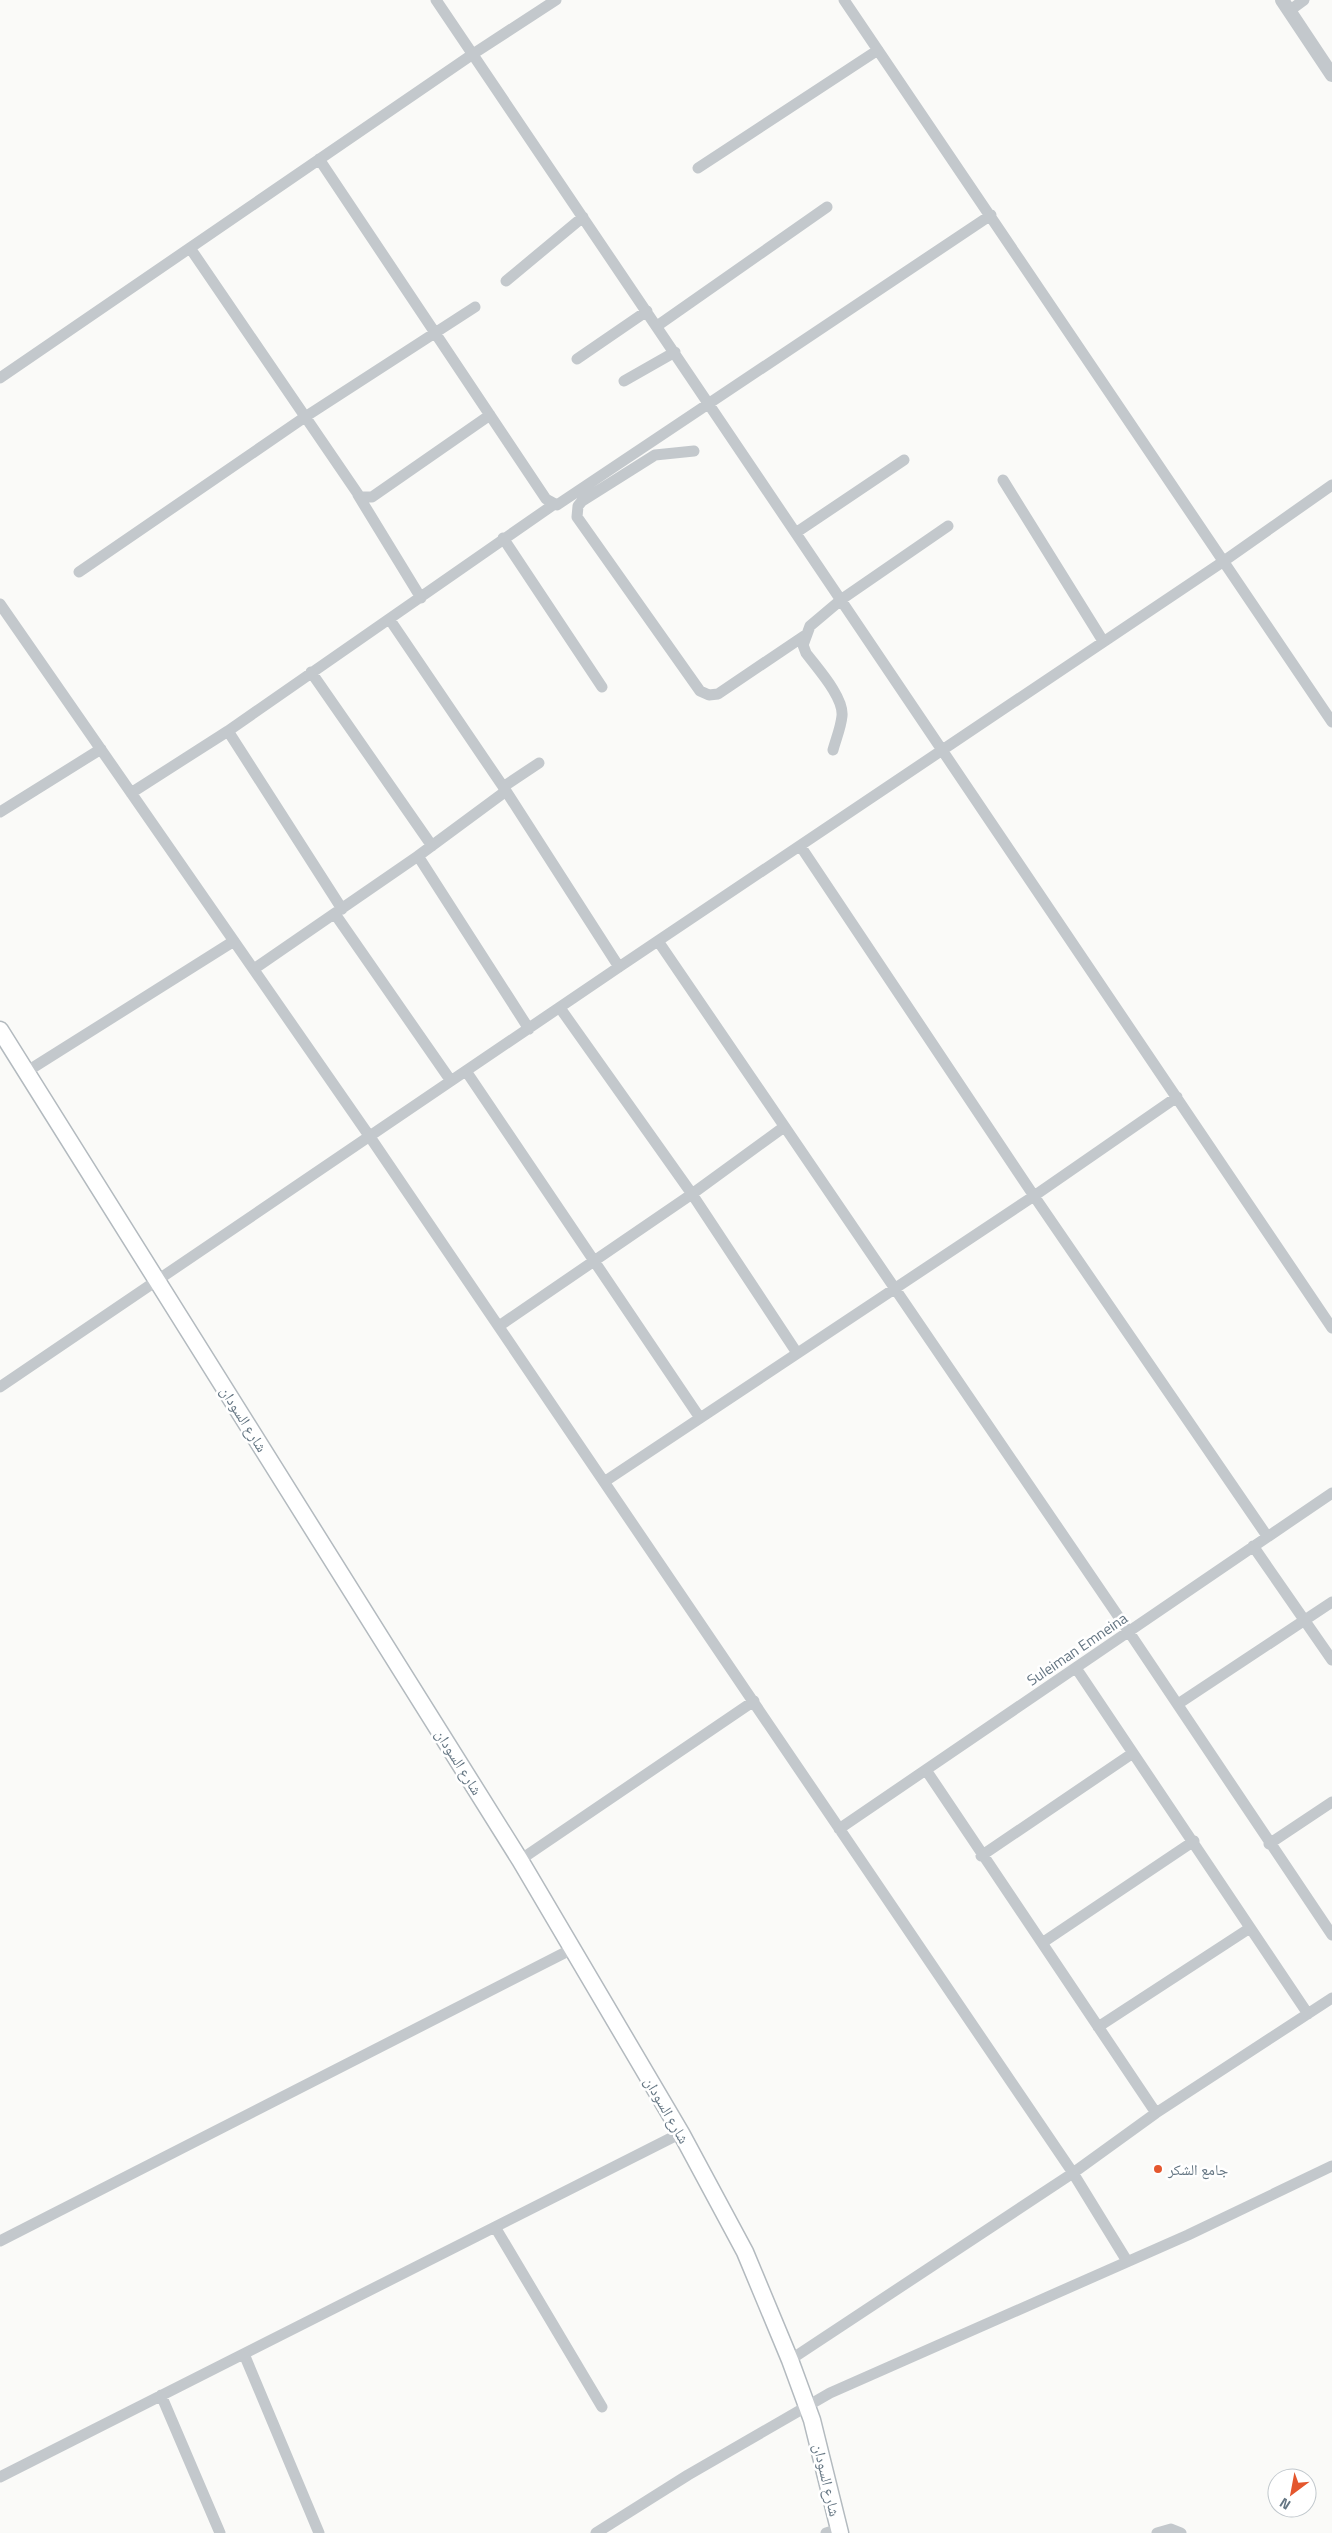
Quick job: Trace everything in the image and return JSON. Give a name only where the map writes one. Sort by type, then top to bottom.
[{"type":"main road","name":"شارع السودان","points":[[1,1034],[365,1609],[574,1948],[681,2133],[745,2252],[808,2405],[823,2457],[835,2532]]},
{"type":"street","points":[[436,0],[710,403],[1332,1328]]},
{"type":"street","points":[[0,378],[473,54],[556,0]]},
{"type":"street","points":[[844,0],[991,214],[1332,722]]},
{"type":"street","points":[[1304,0],[1285,5],[1332,75]]},
{"type":"street","points":[[698,168],[878,50]]},
{"type":"street","points":[[319,159],[546,500],[553,505]]},
{"type":"street","points":[[658,326],[827,207]]},
{"type":"street","points":[[131,793],[228,731],[311,672],[390,620],[503,538],[553,505],[564,502],[991,214]]},
{"type":"street","points":[[506,281],[584,217]]},
{"type":"street","points":[[190,248],[358,495],[421,598]]},
{"type":"street","points":[[79,572],[304,417],[436,334],[475,307]]},
{"type":"street","points":[[577,359],[647,310]]},
{"type":"street","points":[[624,381],[675,352]]},
{"type":"street","points":[[358,495],[366,499],[372,497],[490,415]]},
{"type":"street","points":[[694,451],[654,455],[582,501],[578,506],[577,517],[700,691],[709,695],[718,694],[804,636]]},
{"type":"street","points":[[797,532],[904,460]]},
{"type":"street","points":[[1003,480],[1103,641]]},
{"type":"street","points":[[0,1387],[156,1279],[370,1137],[619,967],[801,847],[1103,641],[1224,561],[1332,485]]},
{"type":"street","points":[[833,750],[842,717],[842,708],[839,699],[806,653],[803,645],[804,636],[810,626],[842,599],[948,526]]},
{"type":"street","points":[[503,538],[602,687]]},
{"type":"street","points":[[0,604],[499,1326],[1073,2173],[1127,2261]]},
{"type":"street","points":[[390,620],[505,789],[619,967]]},
{"type":"street","points":[[311,672],[432,846]]},
{"type":"street","points":[[228,731],[338,911],[451,1081]]},
{"type":"street","points":[[0,812],[101,750]]},
{"type":"street","points":[[254,970],[432,846],[539,763]]},
{"type":"street","points":[[801,847],[1034,1196],[1268,1536]]},
{"type":"street","points":[[418,856],[529,1029]]},
{"type":"street","points":[[26,1072],[234,941]]},
{"type":"street","points":[[658,941],[1178,1704],[1332,1935]]},
{"type":"street","points":[[560,1008],[692,1194],[797,1353]]},
{"type":"street","points":[[466,1071],[700,1418]]},
{"type":"street","points":[[604,1482],[1034,1196],[1177,1097]]},
{"type":"street","points":[[499,1326],[692,1194],[784,1127]]},
{"type":"street","name":"Suleiman Emneina","points":[[839,1829],[1332,1493]]},
{"type":"street","points":[[1253,1546],[1332,1660]]},
{"type":"street","points":[[1178,1704],[1332,1602]]},
{"type":"street","points":[[1076,1668],[1194,1841],[1308,2014]]},
{"type":"street","points":[[520,1860],[754,1701]]},
{"type":"street","points":[[982,1856],[1133,1753]]},
{"type":"street","points":[[926,1770],[1156,2113]]},
{"type":"street","points":[[1270,1844],[1332,1802]]},
{"type":"street","points":[[1042,1943],[1194,1841]]},
{"type":"street","points":[[1098,2027],[1250,1928]]},
{"type":"street","points":[[0,2242],[574,1948]]},
{"type":"street","points":[[790,2360],[1073,2173],[1156,2113],[1332,1998]]},
{"type":"street","points":[[0,2477],[681,2133]]},
{"type":"street","points":[[596,2533],[808,2405],[927,2349],[1127,2261],[1332,2166]]},
{"type":"street","points":[[494,2227],[602,2407]]},
{"type":"street","points":[[244,2354],[319,2533]]},
{"type":"street","points":[[161,2396],[220,2533]]},
{"type":"street","points":[[1157,2533],[1171,2528],[1181,2533]]},
{"type":"place","name":"جامع الشكر","points":[[1158,2169]]}]
